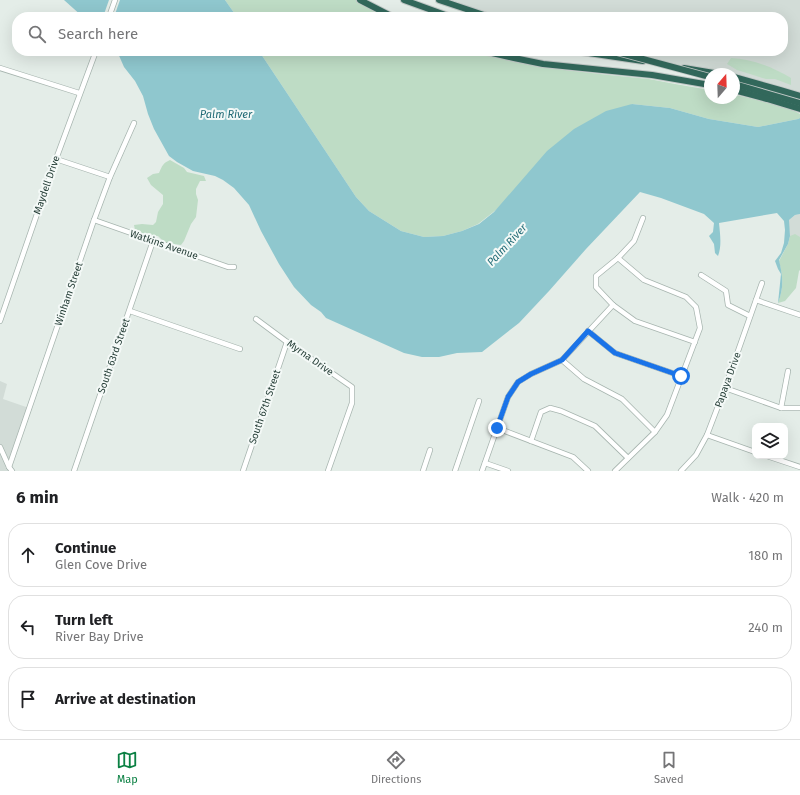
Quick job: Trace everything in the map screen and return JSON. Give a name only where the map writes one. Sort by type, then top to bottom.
[{"type":"highway","points":[[360,0],[383,12]]},
{"type":"highway","points":[[404,0],[436,12]]},
{"type":"highway","points":[[439,0],[475,12]]},
{"type":"highway","points":[[505,56],[543,64],[645,74],[704,84]]},
{"type":"highway","points":[[608,56],[704,71]]},
{"type":"highway","points":[[632,56],[704,75]]},
{"type":"highway","points":[[740,79],[798,95]]},
{"type":"highway","points":[[740,86],[799,107]]},
{"type":"highway","points":[[740,92],[799,107]]},
{"type":"street","points":[[111,12],[115,0]]},
{"type":"street","name":"Maydell Drive","points":[[0,320],[56,159],[94,56]]},
{"type":"street","points":[[0,68],[80,93]]},
{"type":"street","name":"Winham Street","points":[[11,469],[94,220],[110,177],[134,123]]},
{"type":"street","points":[[56,159],[110,177]]},
{"type":"street","points":[[643,218],[634,241],[618,258],[596,276],[596,287],[613,305],[635,321],[695,342]]},
{"type":"street","name":"Watkins Avenue","points":[[94,220],[228,267],[234,267]]},
{"type":"street","name":"South 63rd Street","points":[[74,471],[153,241]]},
{"type":"street","points":[[615,471],[655,432],[667,414],[700,328],[696,307],[686,297],[644,280],[618,258]]},
{"type":"street","points":[[701,274],[726,291],[728,305],[750,316]]},
{"type":"street","name":"Papaya Drive","points":[[681,471],[696,455],[707,435],[762,283]]},
{"type":"street","points":[[756,300],[800,315]]},
{"type":"street","points":[[482,471],[508,397],[518,382],[531,374],[562,360],[613,305]]},
{"type":"street","points":[[130,311],[240,349]]},
{"type":"street","name":"Myrna Drive","points":[[256,319],[352,387],[352,403],[328,471]]},
{"type":"street","points":[[588,331],[615,353],[681,376]]},
{"type":"street","name":"South 67th Street","points":[[243,471],[287,342]]},
{"type":"street","points":[[562,360],[584,380],[622,399],[655,432]]},
{"type":"street","points":[[781,408],[788,371]]},
{"type":"street","points":[[725,388],[781,408],[800,408]]},
{"type":"street","points":[[455,471],[479,401]]},
{"type":"street","points":[[531,441],[541,412],[550,408],[561,411],[595,426],[628,458]]},
{"type":"street","points":[[497,428],[572,457],[588,471]]},
{"type":"street","points":[[707,435],[752,451]]},
{"type":"street","points":[[0,447],[11,469]]},
{"type":"street","points":[[423,471],[430,450]]},
{"type":"street","points":[[776,459],[800,467]]},
{"type":"street","points":[[485,463],[508,471]]},
{"type":"shaded area","points":[[440,0],[800,0],[800,95],[740,78],[740,68],[704,68],[704,71],[627,56],[788,56],[788,12],[476,12]]},
{"type":"shaded area","points":[[800,214],[800,242],[790,236],[789,220],[795,215]]},
{"type":"shaded area","points":[[0,381],[7,384],[3,399],[29,408],[9,465],[0,446]]},
{"type":"shaded area","points":[[0,449],[12,471],[0,471]]},
{"type":"green space","points":[[225,0],[358,0],[385,12],[233,12]]},
{"type":"green space","points":[[262,56],[507,56],[565,70],[649,79],[704,89],[704,104],[740,104],[740,96],[777,104],[794,110],[800,114],[800,118],[798,119],[758,127],[709,119],[670,108],[632,104],[478,224],[462,231],[443,236],[424,237],[401,231],[369,211],[356,197]]},
{"type":"green space","points":[[731,58],[762,64],[791,78],[791,85],[775,79],[766,79],[740,71],[740,68],[734,68],[727,64]]},
{"type":"green space","points":[[170,160],[184,168],[187,172],[204,176],[206,181],[200,181],[196,189],[198,200],[196,217],[181,245],[167,243],[158,236],[147,235],[135,230],[134,225],[153,225],[156,222],[158,212],[163,204],[163,195],[151,185],[147,178],[153,174],[159,173],[163,165]]},
{"type":"green space","points":[[795,234],[800,237],[800,270],[796,288],[785,301],[778,303],[782,282],[779,261],[788,244],[790,236]]},
{"type":"water","points":[[64,0],[225,0],[233,12],[77,12]]},
{"type":"water","name":"Palm River","points":[[119,56],[262,56],[356,197],[369,211],[401,231],[424,237],[443,236],[462,231],[479,224],[494,212],[547,151],[574,129],[606,111],[632,104],[670,108],[709,119],[758,127],[800,118],[800,214],[795,215],[789,220],[790,236],[788,244],[779,260],[781,272],[782,282],[778,303],[781,274],[775,261],[781,253],[784,243],[785,230],[784,221],[777,213],[719,223],[720,244],[718,256],[715,253],[714,244],[709,236],[713,232],[714,223],[704,214],[640,192],[519,323],[482,352],[457,353],[439,357],[422,357],[404,353],[326,318],[321,312],[311,305],[294,287],[279,264],[249,205],[234,188],[215,176],[193,171],[169,156],[154,129],[143,96],[135,81],[124,67]]},
{"type":"pier","points":[[109,0],[120,0],[116,12],[105,12]]},
{"type":"route","points":[[497,428],[508,397],[518,382],[531,374],[562,360],[588,331],[615,353],[681,376]]}]
